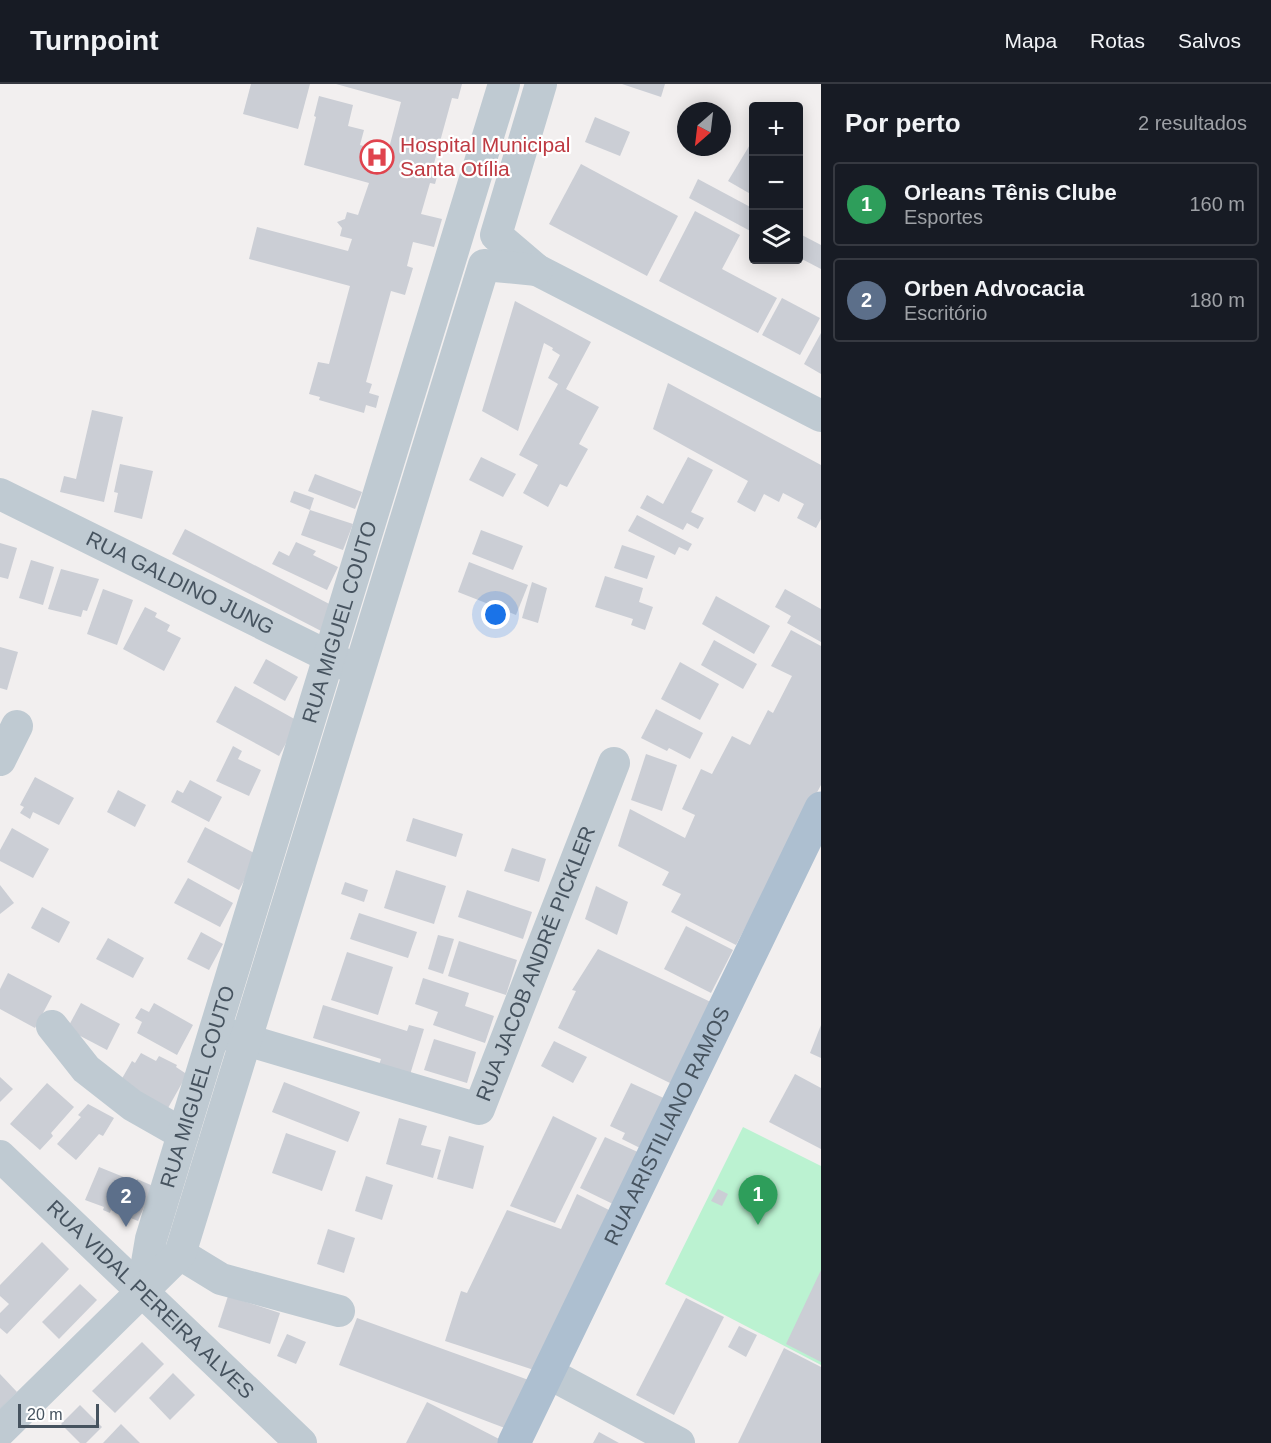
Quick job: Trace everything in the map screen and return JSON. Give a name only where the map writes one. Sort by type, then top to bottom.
[{"type":"main road","name":"RUA ARISTILIANO RAMOS","points":[[538,1443],[557,1378],[821,808]]},
{"type":"main road","name":"RUA ARISTILIANO RAMOS","points":[[514,1443],[557,1378],[821,858]]},
{"type":"street","name":"RUA MIGUEL COUTO","points":[[142,1292],[151,1239],[504,84]]},
{"type":"street","points":[[484,265],[495,256],[498,242],[496,235],[541,84]]},
{"type":"street","points":[[537,270],[465,263],[455,246],[459,232],[471,224],[485,225],[537,270],[821,416]]},
{"type":"street","name":"RUA MIGUEL COUTO","points":[[142,1292],[180,1254],[484,265]]},
{"type":"street","points":[[399,428],[431,439]]},
{"type":"street","name":"RUA GALDINO JUNG","points":[[0,494],[359,671]]},
{"type":"street","points":[[0,760],[17,726]]},
{"type":"street","name":"RUA JACOB ANDRÉ PICKLER","points":[[214,1031],[479,1109],[614,763]]},
{"type":"street","points":[[52,1026],[86,1069],[132,1105],[183,1134]]},
{"type":"street","name":"RUA VIDAL PEREIRA ALVES","points":[[0,1156],[300,1443]]},
{"type":"street","points":[[180,1254],[221,1279],[339,1311]]},
{"type":"street","points":[[0,1431],[142,1292]]},
{"type":"street","points":[[557,1378],[679,1443]]},
{"type":"green space","points":[[743,1127],[821,1166],[821,1365],[665,1284]]},
{"type":"building","points":[[251,84],[310,84],[298,129],[243,114]]},
{"type":"building","points":[[336,84],[462,84],[458,99],[452,98],[433,167],[439,169],[435,184],[430,183],[421,214],[442,219],[434,247],[413,242],[407,266],[413,268],[405,295],[391,291],[366,382],[372,384],[369,393],[379,396],[376,408],[366,405],[364,413],[319,400],[320,397],[309,394],[318,362],[329,364],[350,286],[249,259],[257,227],[348,251],[352,239],[340,236],[342,228],[337,222],[345,219],[347,212],[358,215],[369,183],[304,165],[319,96],[353,105],[348,126],[364,130],[360,145],[388,152],[401,102]]},
{"type":"building","points":[[622,84],[665,84],[661,97]]},
{"type":"building","points":[[595,117],[630,132],[620,156],[585,142]]},
{"type":"building","points":[[749,146],[749,193],[728,181]]},
{"type":"building","points":[[581,164],[678,216],[647,276],[549,224]]},
{"type":"building","points":[[698,179],[749,206],[749,230],[689,198]]},
{"type":"building","points":[[695,211],[740,235],[722,269],[777,298],[758,333],[659,281]]},
{"type":"building","points":[[803,236],[821,245],[821,269],[803,260]]},
{"type":"building","points":[[782,298],[820,318],[800,355],[762,335]]},
{"type":"building","points":[[515,301],[591,342],[566,389],[599,407],[579,444],[588,449],[567,487],[560,484],[548,507],[523,493],[538,465],[519,455],[558,384],[548,378],[560,355],[544,343],[518,431],[482,411]]},
{"type":"building","points":[[821,333],[821,374],[804,364]]},
{"type":"building","points":[[668,383],[821,465],[821,519],[816,528],[797,518],[804,504],[783,493],[779,502],[764,494],[755,512],[737,502],[748,481],[653,429]]},
{"type":"building","points":[[92,410],[123,417],[104,502],[60,492],[64,476],[76,479]]},
{"type":"building","points":[[481,457],[516,474],[503,497],[469,480]]},
{"type":"building","points":[[688,457],[713,470],[691,512],[704,518],[698,529],[687,523],[683,530],[640,508],[647,495],[663,504]]},
{"type":"building","points":[[120,464],[153,471],[142,519],[114,512],[118,493],[114,492]]},
{"type":"building","points":[[315,474],[362,492],[355,509],[308,491]]},
{"type":"building","points":[[294,491],[314,498],[310,510],[290,502]]},
{"type":"building","points":[[310,510],[353,524],[343,550],[301,535]]},
{"type":"building","points":[[637,515],[692,544],[688,551],[679,547],[675,555],[628,531]]},
{"type":"building","points":[[185,529],[337,608],[325,633],[172,554]]},
{"type":"building","points":[[481,530],[523,546],[513,570],[472,554]]},
{"type":"building","points":[[296,542],[316,551],[313,555],[338,567],[327,590],[272,564],[279,551],[289,556]]},
{"type":"building","points":[[0,543],[17,548],[8,579],[0,577]]},
{"type":"building","points":[[622,545],[655,556],[647,579],[614,568]]},
{"type":"building","points":[[31,560],[54,567],[43,605],[19,598]]},
{"type":"building","points":[[469,562],[528,585],[516,615],[458,592]]},
{"type":"building","points":[[61,569],[99,579],[87,611],[83,610],[81,617],[48,609]]},
{"type":"building","points":[[605,576],[643,588],[639,602],[653,607],[645,630],[631,625],[633,619],[595,607]]},
{"type":"building","points":[[532,582],[547,588],[538,623],[522,618]]},
{"type":"building","points":[[103,589],[133,600],[117,645],[87,634]]},
{"type":"building","points":[[785,589],[821,609],[821,642],[787,623],[791,616],[775,607]]},
{"type":"building","points":[[716,596],[770,626],[754,654],[702,624]]},
{"type":"building","points":[[145,607],[157,613],[155,617],[170,625],[167,631],[181,638],[164,671],[123,649]]},
{"type":"building","points":[[791,630],[821,646],[821,785],[736,945],[671,912],[681,894],[662,885],[669,872],[618,846],[630,809],[685,838],[695,815],[682,809],[701,769],[712,774],[732,736],[750,745],[768,710],[773,713],[792,676],[771,666]]},
{"type":"building","points":[[714,640],[757,664],[743,689],[701,665]]},
{"type":"building","points":[[0,647],[18,652],[7,690],[0,688]]},
{"type":"building","points":[[266,659],[298,677],[285,701],[253,683]]},
{"type":"building","points":[[680,662],[719,684],[700,720],[661,699]]},
{"type":"building","points":[[235,686],[298,721],[279,756],[216,722]]},
{"type":"building","points":[[656,709],[703,733],[690,759],[669,748],[667,751],[641,738]]},
{"type":"building","points":[[233,746],[242,751],[238,759],[261,770],[249,796],[216,781]]},
{"type":"building","points":[[646,754],[677,765],[662,811],[631,800]]},
{"type":"building","points":[[35,777],[74,798],[59,825],[33,812],[30,819],[20,813],[24,807],[20,805]]},
{"type":"building","points":[[190,780],[222,797],[209,822],[171,802],[177,790],[183,793]]},
{"type":"building","points":[[118,790],[146,805],[135,827],[107,812]]},
{"type":"building","points":[[413,818],[463,834],[456,857],[406,841]]},
{"type":"building","points":[[205,827],[258,855],[239,890],[187,862]]},
{"type":"building","points":[[12,828],[49,849],[33,878],[0,861],[0,850]]},
{"type":"building","points":[[512,848],[546,859],[539,882],[504,871]]},
{"type":"building","points":[[396,870],[446,886],[434,924],[384,908]]},
{"type":"building","points":[[188,878],[233,903],[220,927],[174,903]]},
{"type":"building","points":[[345,882],[368,890],[364,902],[341,894]]},
{"type":"building","points":[[0,885],[14,903],[0,914]]},
{"type":"building","points":[[596,886],[628,902],[617,935],[585,919]]},
{"type":"building","points":[[467,890],[532,912],[523,939],[458,917]]},
{"type":"building","points":[[42,907],[70,922],[59,943],[31,928]]},
{"type":"building","points":[[359,913],[417,932],[408,958],[350,939]]},
{"type":"building","points":[[686,926],[733,950],[711,993],[664,969]]},
{"type":"building","points":[[201,932],[223,944],[209,970],[187,959]]},
{"type":"building","points":[[438,935],[454,939],[443,974],[428,969]]},
{"type":"building","points":[[108,938],[144,958],[133,978],[96,959]]},
{"type":"building","points":[[459,941],[517,960],[506,995],[448,976]]},
{"type":"building","points":[[598,949],[715,1004],[674,1085],[558,1028],[576,991],[572,990]]},
{"type":"building","points":[[347,952],[393,967],[378,1015],[331,1000]]},
{"type":"building","points":[[8,973],[52,996],[35,1028],[0,1009],[0,989]]},
{"type":"building","points":[[423,978],[469,993],[465,1006],[494,1016],[485,1043],[433,1025],[438,1012],[415,1004]]},
{"type":"building","points":[[81,1003],[120,1024],[107,1050],[67,1029]]},
{"type":"building","points":[[154,1003],[193,1025],[177,1055],[137,1033],[142,1022],[135,1018],[141,1008],[149,1012]]},
{"type":"building","points":[[323,1005],[407,1031],[409,1025],[424,1029],[409,1078],[378,1068],[381,1059],[313,1038]]},
{"type":"building","points":[[821,1025],[821,1058],[810,1053]]},
{"type":"building","points":[[434,1039],[476,1052],[467,1083],[424,1070]]},
{"type":"building","points":[[554,1041],[587,1057],[573,1083],[541,1066]]},
{"type":"building","points":[[141,1053],[156,1061],[159,1056],[177,1065],[176,1067],[185,1073],[186,1076],[168,1108],[120,1082],[132,1061],[135,1063]]},
{"type":"building","points":[[795,1074],[821,1088],[821,1149],[769,1122]]},
{"type":"building","points":[[0,1077],[13,1089],[0,1102]]},
{"type":"building","points":[[284,1082],[360,1112],[348,1142],[272,1112]]},
{"type":"building","points":[[47,1083],[74,1107],[51,1133],[53,1136],[40,1150],[10,1124]]},
{"type":"building","points":[[631,1083],[668,1100],[644,1150],[622,1139],[625,1133],[610,1126]]},
{"type":"building","points":[[88,1104],[114,1118],[103,1136],[99,1134],[76,1160],[57,1144],[81,1117],[78,1115]]},
{"type":"building","points":[[553,1116],[597,1138],[555,1223],[510,1206]]},
{"type":"building","points":[[399,1118],[427,1126],[421,1145],[441,1150],[433,1178],[386,1164]]},
{"type":"building","points":[[286,1133],[336,1151],[322,1191],[272,1173]]},
{"type":"building","points":[[449,1136],[484,1146],[473,1189],[437,1179]]},
{"type":"building","points":[[605,1137],[642,1154],[617,1206],[580,1188]]},
{"type":"building","points":[[99,1167],[136,1182],[137,1179],[153,1186],[138,1221],[111,1210],[110,1213],[103,1210],[104,1207],[85,1200]]},
{"type":"building","points":[[366,1176],[393,1185],[382,1220],[355,1211]]},
{"type":"building","points":[[718,1189],[728,1194],[722,1206],[711,1201]]},
{"type":"building","points":[[577,1194],[613,1212],[537,1371],[445,1341],[461,1291],[467,1293],[507,1210],[561,1229]]},
{"type":"building","points":[[328,1229],[355,1238],[344,1273],[317,1264]]},
{"type":"building","points":[[42,1242],[69,1269],[7,1334],[0,1328],[0,1313],[9,1304],[0,1296],[0,1285]]},
{"type":"building","points":[[821,1270],[821,1362],[786,1344]]},
{"type":"building","points":[[80,1284],[97,1300],[59,1339],[42,1322]]},
{"type":"building","points":[[228,1296],[280,1313],[270,1344],[218,1327]]},
{"type":"building","points":[[686,1298],[724,1317],[674,1415],[636,1395]]},
{"type":"building","points":[[357,1318],[534,1382],[510,1430],[339,1365]]},
{"type":"building","points":[[739,1326],[757,1335],[746,1357],[728,1347]]},
{"type":"building","points":[[287,1334],[306,1342],[296,1364],[277,1356]]},
{"type":"building","points":[[142,1342],[164,1364],[115,1413],[92,1391]]},
{"type":"building","points":[[784,1348],[821,1367],[821,1443],[738,1443]]},
{"type":"building","points":[[173,1373],[195,1395],[170,1420],[149,1398]]},
{"type":"building","points":[[0,1374],[17,1392],[0,1409]]},
{"type":"building","points":[[427,1402],[503,1441],[502,1443],[406,1443]]},
{"type":"building","points":[[80,1405],[102,1427],[86,1443],[80,1443],[61,1424]]},
{"type":"building","points":[[121,1424],[140,1443],[103,1443]]},
{"type":"building","points":[[599,1432],[619,1443],[593,1443]]},
{"type":"place","name":"Hospital Municipal Santa Otília","points":[[377,157]]},
{"type":"place","name":"Orleans Tênis Clube","points":[[758,1225]]},
{"type":"place","name":"Orben Advocacia","points":[[126,1227]]}]
